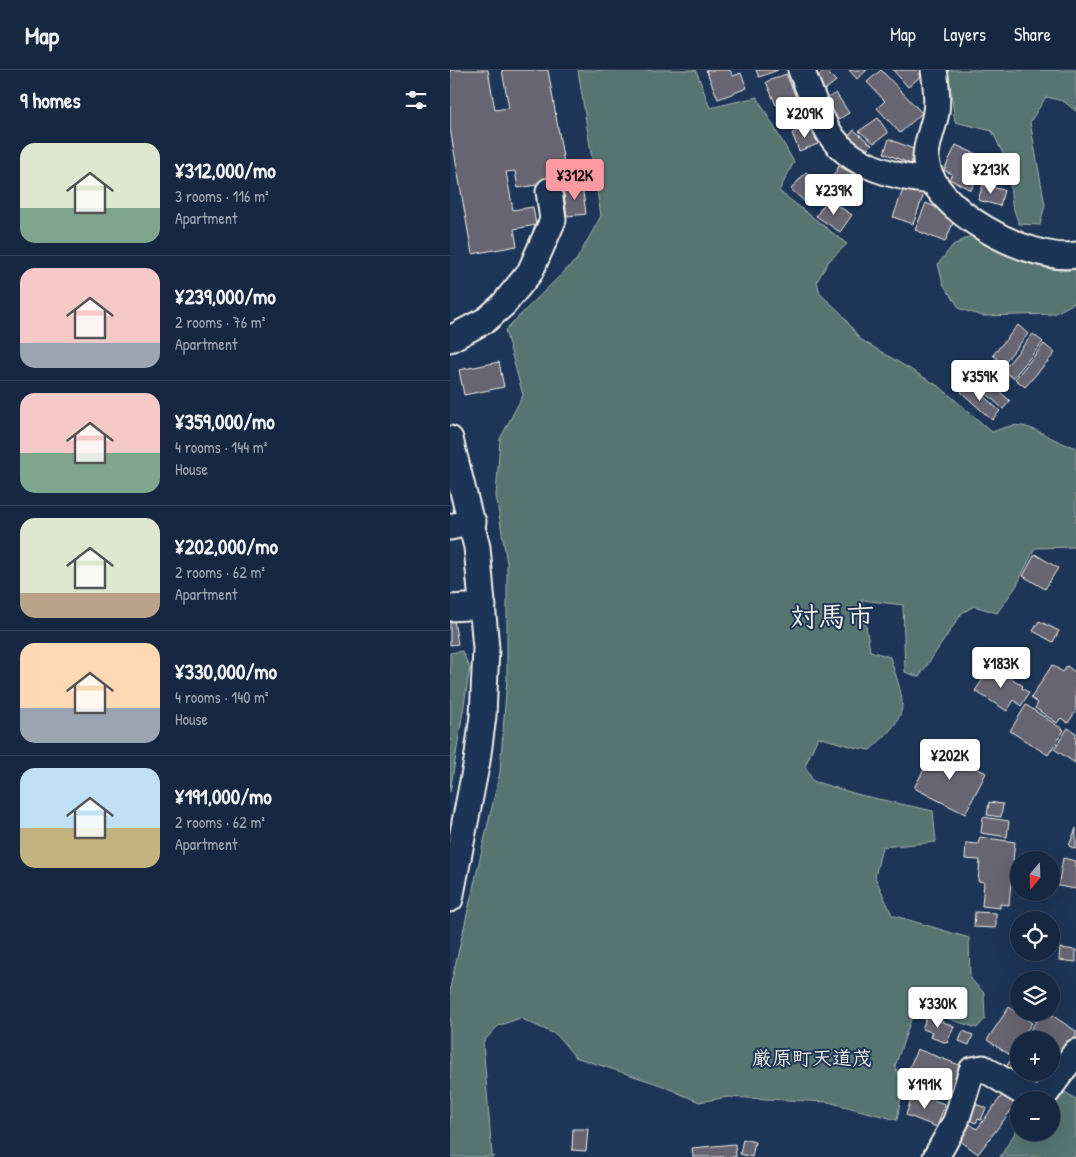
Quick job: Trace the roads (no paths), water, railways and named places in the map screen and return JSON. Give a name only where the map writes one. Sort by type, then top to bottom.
[{"type":"street","points":[[801,70],[830,134],[840,146],[853,157],[882,171],[915,180],[932,181]]},
{"type":"street","points":[[934,70],[937,86],[936,111],[926,160],[932,181],[977,226],[1042,253],[1064,257],[1076,255]]},
{"type":"street","points":[[450,339],[486,320],[503,305],[530,272],[553,220],[549,191]]},
{"type":"street","points":[[450,438],[461,525],[483,606],[486,648],[483,716],[477,761],[450,899]]},
{"type":"street","points":[[450,608],[483,606]]},
{"type":"street","points":[[1048,1091],[1076,1052]]},
{"type":"street","points":[[936,1157],[956,1121],[972,1070],[983,1068],[1020,1091]]},
{"type":"district","name":"対馬市","points":[[832,616]]},
{"type":"district","name":"厳原町天道茂","points":[[812,1058]]}]
